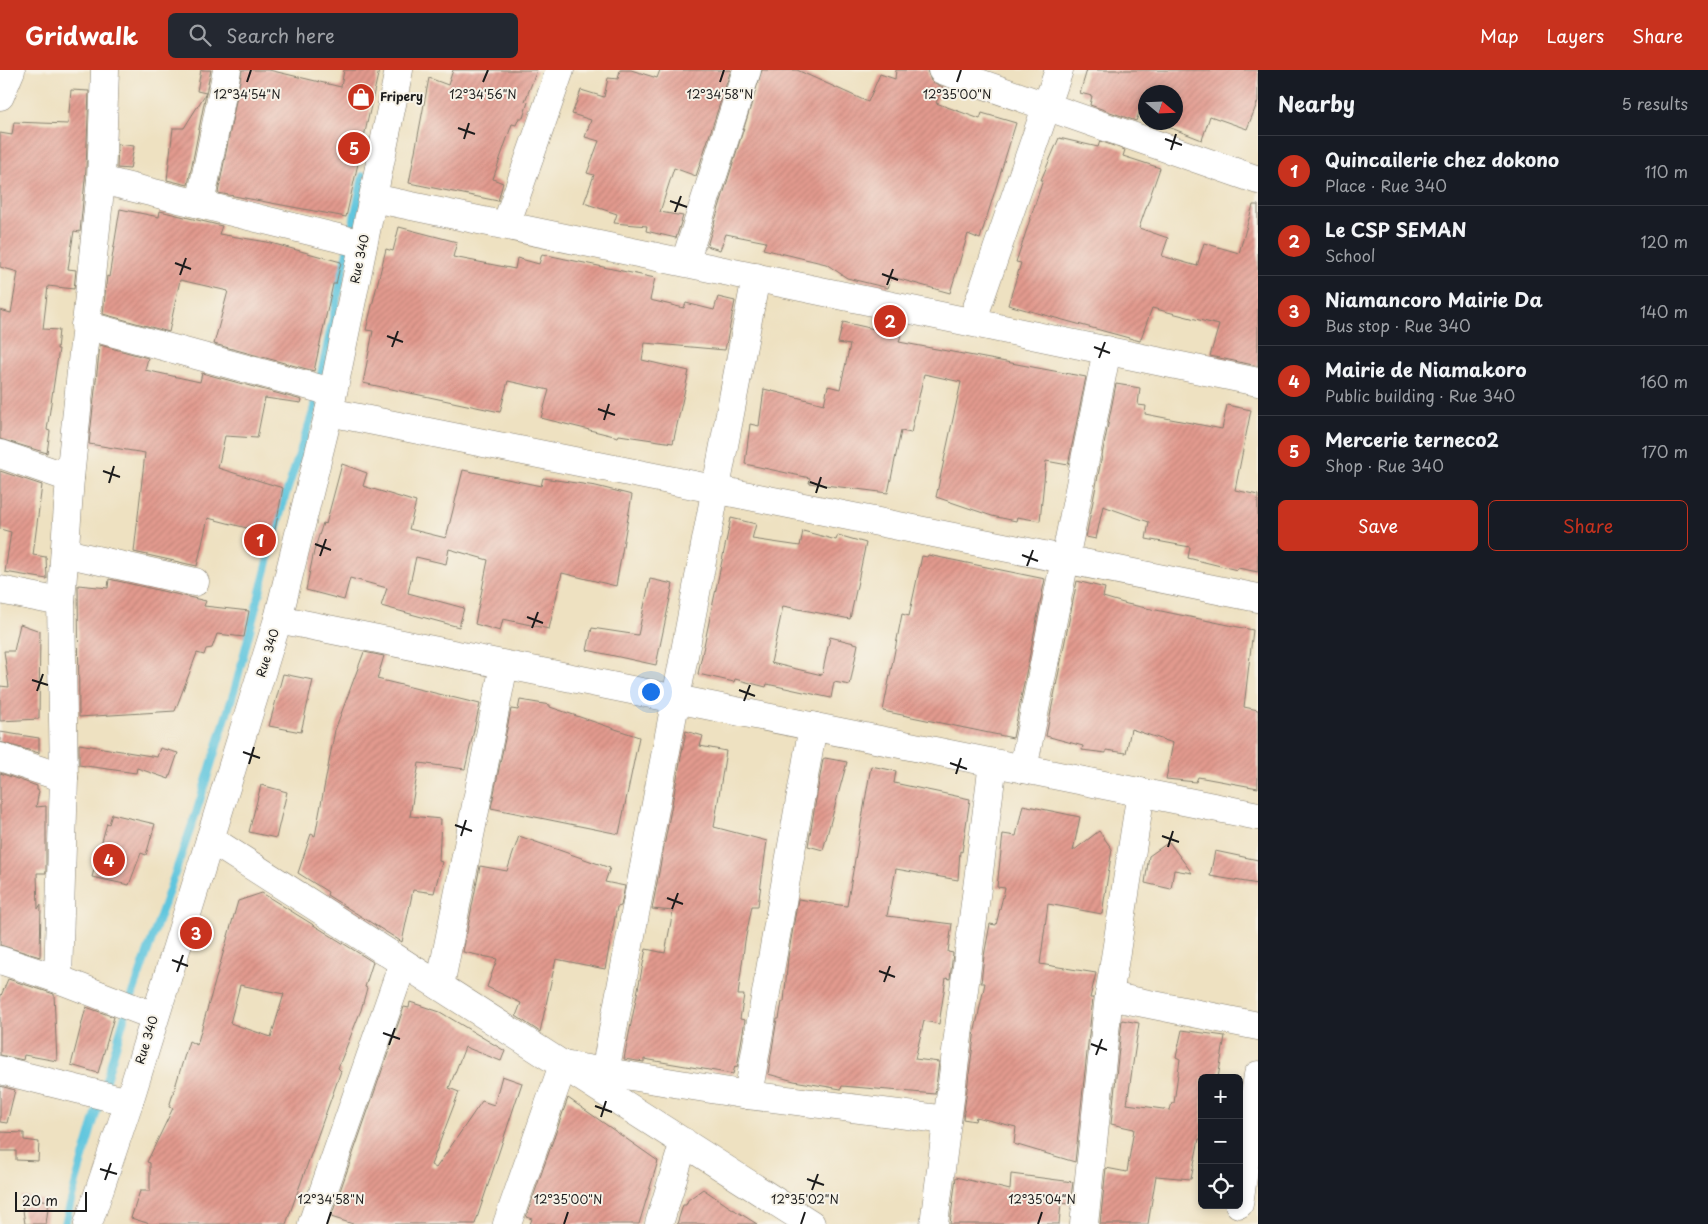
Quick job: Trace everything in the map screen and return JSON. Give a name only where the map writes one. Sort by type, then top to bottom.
[{"type":"street","points":[[0,96],[11,70]]},
{"type":"street","points":[[58,979],[64,778],[61,602],[70,478],[102,180],[104,70]]},
{"type":"street","points":[[200,204],[227,70]]},
{"type":"street","name":"Rue 340","points":[[90,1224],[278,620],[330,402],[374,198],[399,70]]},
{"type":"street","points":[[506,225],[560,70]]},
{"type":"street","points":[[685,262],[746,70]]},
{"type":"street","points":[[942,70],[1258,180]]},
{"type":"street","points":[[972,322],[1060,70]]},
{"type":"street","points":[[102,180],[363,244]]},
{"type":"street","points":[[374,198],[1258,382]]},
{"type":"street","points":[[605,1072],[756,277]]},
{"type":"street","points":[[85,325],[330,402],[716,490],[1258,598]]},
{"type":"street","points":[[1023,769],[1064,559],[1108,350]]},
{"type":"street","points":[[0,454],[70,478]]},
{"type":"street","points":[[65,553],[195,582]]},
{"type":"street","points":[[0,590],[61,602]]},
{"type":"street","points":[[278,620],[1258,816]]},
{"type":"street","points":[[440,986],[504,665]]},
{"type":"street","points":[[748,1094],[813,726]]},
{"type":"street","points":[[0,757],[64,778]]},
{"type":"street","points":[[934,1224],[993,763]]},
{"type":"street","points":[[1084,1224],[1109,996],[1141,792]]},
{"type":"street","points":[[210,839],[811,1224]]},
{"type":"street","points":[[0,960],[58,979],[154,1016]]},
{"type":"street","points":[[312,1224],[403,963]]},
{"type":"street","points":[[1109,996],[1258,1026]]},
{"type":"street","points":[[563,1065],[748,1094],[947,1120]]},
{"type":"street","points":[[508,1224],[563,1065]]},
{"type":"street","points":[[0,1070],[129,1102]]},
{"type":"street","points":[[1243,1177],[1258,1075]]},
{"type":"street","points":[[659,1224],[684,1142]]},
{"type":"street","points":[[1236,1224],[1238,1209]]},
{"type":"building","points":[[201,70],[211,70],[206,93],[197,91]]},
{"type":"building","points":[[242,70],[269,70],[341,87],[344,70],[379,70],[346,217],[218,193]]},
{"type":"building","points":[[453,70],[537,70],[525,101],[528,102],[523,118],[519,118],[516,125],[512,124],[493,179],[503,183],[498,201],[409,183],[429,78],[448,85]]},
{"type":"building","points":[[620,70],[631,70],[657,78],[660,70],[731,70],[696,176],[674,168],[660,212],[683,216],[676,238],[646,231],[647,226],[614,223],[617,214],[584,203],[594,175],[587,173],[599,141],[585,137],[591,120],[572,114],[581,90],[604,97],[608,78],[618,79]]},
{"type":"building","points":[[762,70],[797,70],[868,102],[880,74],[895,79],[896,70],[927,70],[931,81],[943,87],[936,103],[980,119],[982,113],[1016,123],[980,239],[968,234],[950,293],[892,277],[888,288],[847,278],[826,264],[763,249],[766,242],[726,234],[720,250],[707,246]]},
{"type":"building","points":[[1087,70],[1258,70],[1258,101],[1247,129],[1210,116],[1202,140],[1176,130],[1183,130],[1183,85],[1138,85],[1138,116],[1136,121],[1090,105],[1092,96],[1080,93]]},
{"type":"building","points":[[71,90],[89,91],[86,169],[80,232],[74,231],[68,269],[76,270],[74,289],[48,286],[43,329],[59,330],[57,349],[59,349],[47,430],[50,431],[47,453],[0,439],[0,310],[11,313],[18,272],[0,267],[0,133],[12,135],[14,122],[68,124]]},
{"type":"building","points":[[206,93],[188,185],[167,180],[173,128],[184,128]]},
{"type":"building","points":[[1059,138],[1098,147],[1100,141],[1125,150],[1123,156],[1160,168],[1139,228],[1168,238],[1162,256],[1197,266],[1204,243],[1239,253],[1253,205],[1258,205],[1258,366],[1210,356],[1219,325],[1152,308],[1140,341],[1008,305],[1021,263],[1016,262],[1043,180],[1041,180]]},
{"type":"building","points":[[118,144],[134,146],[130,169],[117,168]]},
{"type":"building","points":[[120,209],[159,217],[160,211],[222,226],[219,234],[267,242],[341,262],[336,284],[333,284],[314,371],[214,344],[228,291],[180,280],[169,332],[103,314],[107,276],[109,277]]},
{"type":"building","points":[[399,227],[457,242],[453,257],[515,269],[517,258],[539,264],[542,254],[655,278],[650,300],[684,308],[686,303],[714,310],[718,297],[735,301],[725,350],[645,343],[642,360],[689,371],[673,443],[619,435],[618,437],[541,418],[549,390],[508,381],[500,412],[363,383],[373,331],[366,330],[386,249],[393,251]]},
{"type":"building","points":[[843,322],[901,335],[899,342],[1086,377],[1068,465],[1046,461],[1040,521],[1017,517],[1016,521],[992,516],[936,497],[961,382],[924,374],[911,433],[901,431],[888,493],[809,483],[810,478],[745,464],[750,424],[759,426],[764,389],[824,404],[828,386],[840,389],[850,345],[838,343]]},
{"type":"building","points":[[100,345],[148,358],[145,370],[200,382],[202,373],[302,400],[301,403],[265,398],[257,438],[225,436],[218,468],[283,488],[274,535],[208,518],[197,566],[134,552],[145,453],[89,444]]},
{"type":"building","points":[[1116,384],[1140,388],[1138,405],[1146,406],[1145,414],[1222,429],[1227,405],[1251,410],[1235,490],[1258,495],[1258,572],[1238,568],[1237,570],[1188,558],[1190,547],[1146,539],[1149,522],[1103,506],[1096,539],[1086,537]]},
{"type":"building","points":[[342,464],[367,473],[363,486],[416,502],[409,529],[446,538],[463,470],[541,486],[543,478],[596,486],[632,495],[616,586],[562,573],[549,629],[503,619],[500,631],[475,624],[488,560],[449,549],[446,564],[416,557],[408,593],[464,608],[459,627],[381,606],[387,588],[350,578],[344,600],[306,590],[314,551],[323,523],[326,524]]},
{"type":"building","points":[[0,471],[42,485],[33,555],[46,557],[47,579],[5,572],[11,532],[0,529]]},
{"type":"building","points":[[731,518],[756,524],[752,539],[800,546],[803,531],[836,540],[838,535],[866,543],[850,619],[783,606],[771,663],[822,675],[830,637],[858,644],[850,685],[834,682],[831,698],[767,684],[766,687],[735,679],[734,682],[698,674]]},
{"type":"building","points":[[928,555],[1045,579],[1013,738],[883,711],[902,614],[909,616],[922,556],[927,557]]},
{"type":"building","points":[[109,579],[206,601],[204,606],[249,611],[244,637],[217,634],[212,648],[206,649],[204,655],[197,653],[175,711],[79,717],[78,585],[108,588]]},
{"type":"building","points":[[650,579],[673,584],[656,665],[587,650],[592,628],[638,635]]},
{"type":"building","points":[[1077,581],[1105,588],[1103,597],[1127,604],[1253,630],[1244,707],[1258,710],[1258,788],[1198,777],[1196,782],[1166,779],[1173,743],[1131,729],[1126,753],[1106,750],[1106,753],[1082,750],[1083,746],[1046,736]]},
{"type":"building","points":[[20,624],[40,631],[39,719],[0,721],[0,686],[9,687],[4,651],[14,651]]},
{"type":"building","points":[[364,652],[384,656],[377,679],[480,704],[465,769],[419,763],[410,816],[441,819],[439,861],[442,862],[434,893],[413,890],[402,942],[327,895],[328,892],[298,873],[311,834],[315,836],[335,730]]},
{"type":"building","points":[[283,674],[313,680],[301,732],[269,726]]},
{"type":"building","points":[[520,700],[550,705],[550,707],[639,737],[619,834],[491,808],[511,709],[518,710]]},
{"type":"building","points":[[686,731],[703,736],[700,746],[726,751],[714,827],[767,841],[758,906],[752,906],[745,941],[738,995],[744,995],[740,1019],[745,1020],[737,1067],[735,1066],[733,1074],[644,1059],[644,1062],[624,1059],[646,949],[665,953],[673,911],[652,909]]},
{"type":"building","points":[[0,732],[39,738],[39,753],[0,742]]},
{"type":"building","points":[[79,744],[157,757],[160,748],[178,753],[169,779],[137,768],[136,773],[79,765]]},
{"type":"building","points":[[823,759],[847,762],[823,850],[808,846]]},
{"type":"building","points":[[871,766],[896,771],[894,783],[970,799],[962,852],[960,851],[958,880],[896,869],[887,916],[952,924],[948,952],[953,953],[950,979],[946,978],[939,1024],[924,1021],[915,1059],[939,1062],[935,1094],[842,1086],[841,1089],[794,1081],[768,1074],[777,1019],[779,1019],[782,1002],[784,1002],[788,957],[798,899],[847,906]]},
{"type":"building","points":[[0,773],[37,786],[39,791],[36,807],[46,806],[46,873],[37,873],[38,909],[41,904],[40,957],[0,945]]},
{"type":"building","points":[[261,785],[287,792],[276,838],[249,832]]},
{"type":"building","points":[[1023,805],[1080,817],[1073,851],[1099,831],[1112,849],[1102,914],[1048,904],[1040,964],[1096,973],[1090,998],[1093,998],[1075,1162],[1014,1144],[1016,1127],[976,1117],[975,1121],[963,1119],[975,1030],[985,983],[981,983],[984,956],[990,924],[996,925],[1005,888],[997,887],[1003,834],[1016,836]]},
{"type":"building","points":[[112,814],[155,824],[146,855],[141,853],[129,885],[92,877],[107,823],[109,824]]},
{"type":"building","points":[[519,836],[610,868],[605,882],[625,886],[621,906],[617,907],[605,969],[556,959],[540,1032],[516,1016],[521,1003],[487,987],[497,959],[463,952],[480,866],[507,871]]},
{"type":"building","points":[[1169,842],[1192,873],[1174,870],[1171,889],[1145,883],[1149,856]]},
{"type":"building","points":[[1215,851],[1258,860],[1258,884],[1210,876]]},
{"type":"building","points":[[262,893],[373,962],[365,987],[367,988],[361,1010],[338,1068],[341,1071],[286,1224],[150,1224],[131,1218],[140,1191],[150,1191],[150,1163],[147,1162],[173,1108],[169,1107],[189,1041],[197,1045],[238,901]],"holes":[[[240,985],[284,994],[271,1037],[230,1023]]]},
{"type":"building","points":[[8,979],[54,994],[57,1061],[24,1055],[23,1060],[0,1055],[0,998]]},
{"type":"building","points":[[410,1002],[440,1012],[505,1051],[501,1061],[465,1047],[449,1088],[459,1092],[431,1165],[436,1168],[482,1101],[494,1105],[502,1076],[522,1083],[475,1224],[353,1224],[331,1217],[404,1007],[409,1008]]},
{"type":"building","points":[[86,1007],[114,1017],[98,1073],[71,1065]]},
{"type":"building","points":[[1122,1020],[1139,1023],[1127,1104],[1170,1110],[1172,1103],[1174,1103],[1180,1059],[1176,1057],[1182,1030],[1225,1036],[1219,1074],[1198,1074],[1198,1144],[1191,1179],[1156,1176],[1148,1224],[1100,1224],[1106,1168],[1127,1172],[1134,1129],[1111,1124]]},
{"type":"building","points":[[0,1086],[15,1090],[7,1123],[0,1122]]},
{"type":"building","points":[[568,1098],[658,1161],[639,1224],[530,1224],[532,1219],[526,1217]]},
{"type":"building","points":[[0,1132],[24,1133],[24,1140],[39,1142],[38,1161],[16,1160],[16,1151],[0,1151]]},
{"type":"building","points":[[1011,1174],[1073,1182],[1070,1204],[1061,1203],[1059,1224],[950,1224],[956,1177],[1010,1190]]},
{"type":"building","points":[[703,1189],[757,1224],[677,1224],[683,1205],[686,1205],[688,1200]]},
{"type":"building","points":[[21,1196],[49,1201],[46,1224],[25,1224]]},
{"type":"waterway","points":[[65,1224],[124,1019],[196,813],[235,688],[284,500],[313,412],[363,176]]},
{"type":"place","name":"Fripery","points":[[361,97]]},
{"type":"place","name":"Mercerie terneco2","points":[[354,148]]},
{"type":"place","name":"Le CSP SEMAN","points":[[890,321]]},
{"type":"place","name":"Quincailerie chez dokono","points":[[260,540]]},
{"type":"place","name":"Mairie de Niamakoro","points":[[109,860]]},
{"type":"place","name":"Niamancoro Mairie Da","points":[[196,933]]}]
